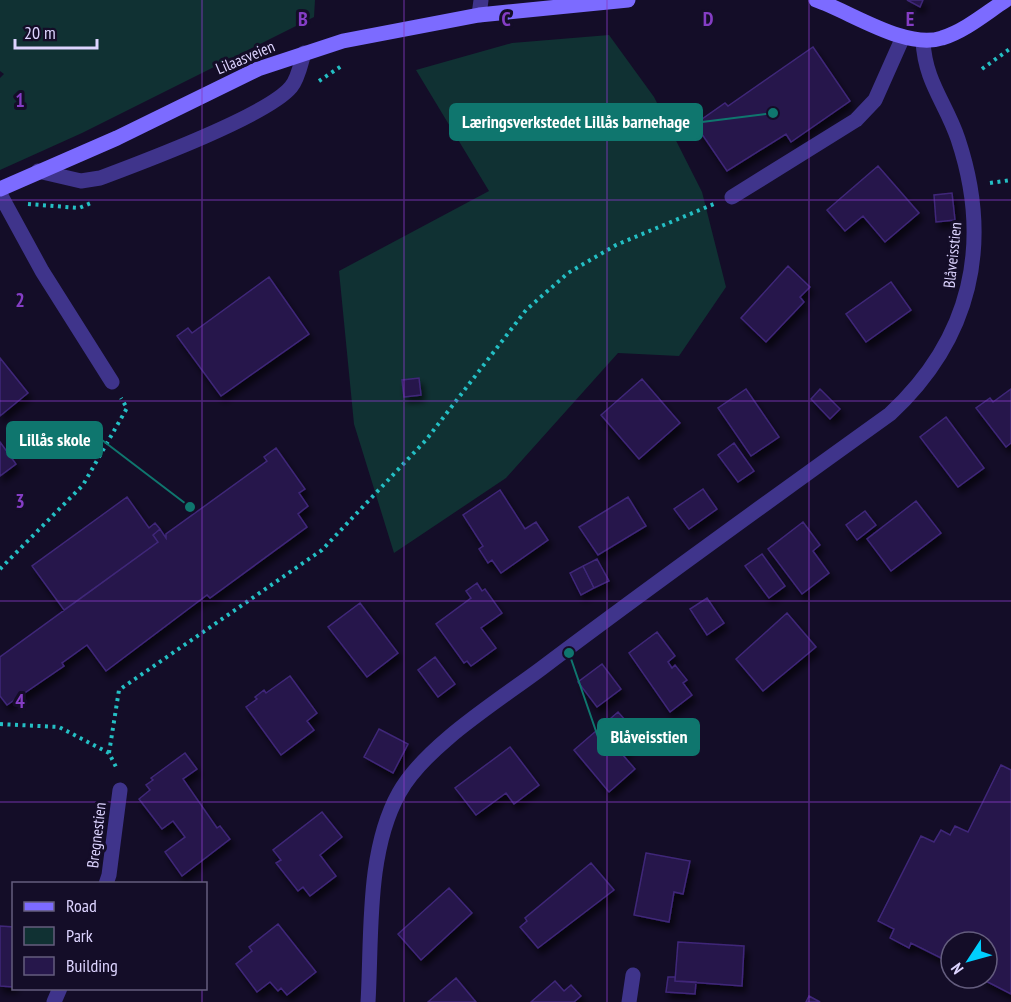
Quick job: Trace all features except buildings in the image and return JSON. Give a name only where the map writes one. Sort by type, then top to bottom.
[{"type":"street","name":"Lilaasveien","points":[[0,189],[117,138],[258,69],[343,40],[480,8],[628,0]]},
{"type":"street","points":[[816,0],[903,37],[924,41],[942,38],[1006,0]]},
{"type":"street","points":[[732,197],[856,120],[875,100],[903,37]]},
{"type":"street","name":"Blåveisstien","points":[[368,1002],[377,849],[399,793],[423,762],[477,717],[619,610],[890,414],[911,395],[932,369],[954,331],[967,295],[973,257],[972,196],[957,137],[932,87],[924,62],[924,41]]},
{"type":"street","points":[[38,171],[81,180],[100,178],[236,121],[277,99],[293,86],[304,53]]},
{"type":"street","points":[[0,194],[42,271],[112,382]]},
{"type":"street","name":"Bregnestien","points":[[107,882],[120,790]]},
{"type":"street","points":[[629,1002],[633,975]]},
{"type":"path","points":[[982,69],[1011,48]]},
{"type":"path","points":[[120,790],[117,769],[109,753],[119,690],[322,550],[426,440],[526,310],[568,273],[616,245],[732,197]]},
{"type":"path","points":[[0,569],[83,485],[127,408],[112,382]]},
{"type":"path","points":[[0,724],[59,727],[109,753]]},
{"type":"green space","points":[[0,0],[315,0],[314,17],[82,133],[0,170],[0,78],[4,74],[0,71]]},
{"type":"green space","points":[[609,35],[654,97],[702,192],[726,287],[679,356],[618,353],[506,478],[394,553],[354,424],[339,271],[489,191],[416,70],[512,43]]},
{"type":"place","name":"Læringsverkstedet Lillås barnehage","points":[[773,113]]},
{"type":"place","name":"Lillås skole","points":[[190,507]]},
{"type":"place","name":"Blåveisstien","points":[[569,653]]}]
